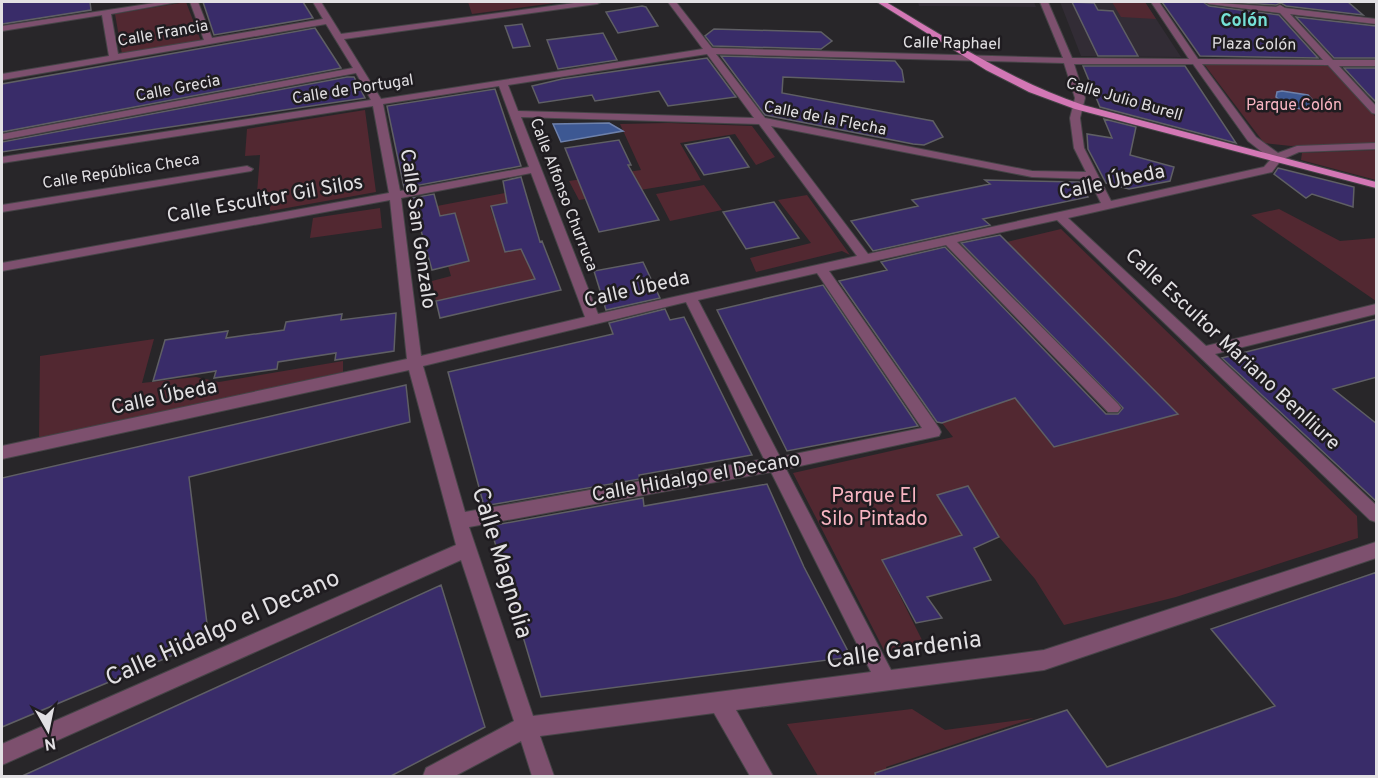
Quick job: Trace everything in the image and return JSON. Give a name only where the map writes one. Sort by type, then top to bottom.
[{"type":"main road","name":"Calle Julio Burell","points":[[881,2],[1024,86],[1079,107],[1377,185]]},
{"type":"street","points":[[2,28],[174,2]]},
{"type":"street","points":[[194,2],[210,42]]},
{"type":"street","name":"Calle San Gonzalo","points":[[317,2],[377,101],[395,196],[415,363]]},
{"type":"street","points":[[339,37],[597,2]]},
{"type":"street","points":[[672,2],[866,258]]},
{"type":"street","points":[[1044,2],[1068,60],[1080,98],[1075,118],[1079,148],[1107,204]]},
{"type":"street","points":[[1155,2],[1195,61]]},
{"type":"street","points":[[1209,2],[1377,21]]},
{"type":"street","points":[[1274,2],[1377,111]]},
{"type":"street","points":[[106,12],[114,58]]},
{"type":"street","name":"Calle Francia","points":[[2,77],[329,21]]},
{"type":"street","name":"Calle Raphael","points":[[710,51],[978,60],[1195,61]]},
{"type":"street","name":"Calle de Portugal","points":[[2,160],[710,51]]},
{"type":"street","name":"Plaza Colón","points":[[1195,61],[1331,63]]},
{"type":"street","name":"Plaza Colón","points":[[1195,61],[1252,139],[1277,158]]},
{"type":"street","points":[[1331,63],[1377,63]]},
{"type":"street","name":"Calle Grecia","points":[[2,137],[359,70]]},
{"type":"street","name":"Calle Alfonso Churruca","points":[[502,82],[593,320]]},
{"type":"street","name":"Calle de la Flecha","points":[[514,114],[763,121],[1032,174],[1092,176]]},
{"type":"street","points":[[1277,158],[1297,149],[1377,146]]},
{"type":"street","name":"Calle Úbeda","points":[[2,453],[415,363],[690,297],[1268,170],[1277,158]]},
{"type":"street","name":"Calle República Checa","points":[[2,209],[247,169]]},
{"type":"street","name":"Calle Escultor Gil Silos","points":[[2,267],[535,169]]},
{"type":"street","name":"Calle Escultor Mariano Benlliure","points":[[1058,215],[1377,515]]},
{"type":"street","points":[[948,240],[1113,408]]},
{"type":"street","name":"Calle Hidalgo el Decano","points":[[459,521],[776,464],[933,432],[820,268]]},
{"type":"street","points":[[690,297],[886,681]]},
{"type":"street","points":[[1204,352],[1377,309]]},
{"type":"street","name":"Calle Magnolia","points":[[415,363],[466,549],[543,777]]},
{"type":"street","name":"Calle Hidalgo el Decano","points":[[2,755],[466,549]]},
{"type":"street","name":"Calle Gardenia","points":[[434,777],[525,727],[1044,660],[1377,550]]},
{"type":"street","points":[[720,703],[762,777]]},
{"type":"shaded area","points":[[918,2],[1034,2],[1036,7],[919,6]]},
{"type":"shaded area","points":[[1060,2],[1145,2],[1181,57],[1081,56]]},
{"type":"green space","points":[[186,2],[201,41],[122,54],[115,14]]},
{"type":"green space","points":[[468,2],[562,2],[472,14]]},
{"type":"green space","points":[[1112,2],[1145,2],[1156,19],[1121,17]]},
{"type":"green space","name":"Parque Colón","points":[[1204,64],[1328,66],[1376,117],[1376,143],[1291,146],[1264,143]]},
{"type":"green space","points":[[365,110],[376,192],[270,211],[270,203],[256,206],[260,155],[245,156],[247,129]]},
{"type":"green space","points":[[620,124],[752,126],[775,157],[756,165],[735,134],[680,143],[701,180],[579,200],[569,181],[641,170]]},
{"type":"green space","name":"Parque Colón","points":[[1376,150],[1376,180],[1301,160],[1302,153]]},
{"type":"green space","points":[[704,185],[722,210],[670,221],[656,194]]},
{"type":"green space","points":[[505,193],[507,203],[490,207],[494,219],[505,217],[501,237],[505,252],[521,249],[527,260],[548,255],[555,274],[436,301],[432,281],[451,276],[448,266],[469,261],[440,216],[437,206]]},
{"type":"green space","points":[[807,195],[850,255],[842,251],[756,272],[750,258],[811,243],[778,200]]},
{"type":"green space","points":[[380,208],[382,228],[310,238],[313,218]]},
{"type":"green space","points":[[1279,209],[1340,241],[1376,238],[1376,301],[1251,215]]},
{"type":"green space","name":"Parque El Silo Pintado","points":[[1061,229],[1357,516],[1358,538],[1176,597],[1064,625],[1035,579],[999,537],[968,486],[937,495],[962,535],[882,560],[925,646],[885,652],[793,473],[953,437],[942,423],[1015,398],[1054,447],[1177,414],[1007,242]]},
{"type":"green space","points":[[154,339],[142,383],[196,377],[219,382],[343,361],[343,372],[39,439],[40,356]]},
{"type":"green space","points":[[912,709],[945,730],[1034,718],[886,767],[889,776],[818,776],[787,724]]},
{"type":"water","points":[[1277,92],[1308,95],[1317,105],[1307,109],[1290,106],[1276,97]]},
{"type":"water","points":[[609,123],[623,131],[561,142],[553,124]]},
{"type":"building","points":[[2,2],[90,2],[91,10],[2,24]]},
{"type":"building","points":[[203,2],[303,2],[313,18],[214,35]]},
{"type":"building","points":[[1072,2],[1094,3],[1098,10],[1113,11],[1138,56],[1098,56]]},
{"type":"building","points":[[1162,2],[1203,2],[1209,6],[1279,15],[1318,58],[1200,56]]},
{"type":"building","points":[[1230,2],[1348,2],[1363,15],[1286,6],[1281,3],[1276,5]]},
{"type":"building","points":[[646,7],[658,26],[618,33],[606,12]]},
{"type":"building","points":[[1296,17],[1376,26],[1377,58],[1334,58]]},
{"type":"building","points":[[522,24],[530,46],[513,48],[505,26]]},
{"type":"building","points":[[315,28],[341,68],[2,132],[2,84]]},
{"type":"building","points":[[714,29],[821,32],[832,41],[821,49],[713,46],[705,36]]},
{"type":"building","points":[[603,33],[617,60],[558,69],[547,40]]},
{"type":"building","points":[[721,56],[895,61],[902,70],[904,82],[783,77],[782,93],[933,121],[943,137],[924,145],[913,144],[765,115]]},
{"type":"building","points":[[707,58],[736,97],[668,106],[659,91],[595,101],[592,95],[539,103],[532,86],[562,79]]},
{"type":"building","points":[[1083,66],[1185,66],[1236,143],[1100,107]]},
{"type":"building","points":[[1344,68],[1377,68],[1377,103],[1367,93]]},
{"type":"building","points":[[354,77],[365,98],[2,152],[2,142]]},
{"type":"building","points":[[495,89],[521,166],[404,188],[387,106]]},
{"type":"building","points":[[1104,119],[1136,127],[1130,155],[1174,167],[1170,181],[1129,189],[1106,183],[1088,149],[1087,134],[1112,138]]},
{"type":"building","points":[[729,137],[749,167],[704,175],[685,145]]},
{"type":"building","points":[[619,140],[631,165],[628,165],[659,220],[599,232],[565,148]]},
{"type":"building","points":[[1278,168],[1354,187],[1353,207],[1312,194],[1306,198],[1274,174]]},
{"type":"building","points":[[521,177],[540,242],[542,241],[561,290],[440,318],[436,301],[535,279],[521,249],[505,252],[491,206],[507,203],[503,181]]},
{"type":"building","points":[[985,180],[1080,182],[1088,197],[983,219],[990,225],[873,251],[851,221],[918,206],[912,200],[990,184]]},
{"type":"building","points":[[434,194],[440,216],[455,213],[469,261],[432,270],[412,198]]},
{"type":"building","points":[[774,202],[799,238],[746,249],[723,212]]},
{"type":"building","points":[[1000,235],[1178,414],[1054,447],[1015,398],[942,423],[937,422],[839,281],[887,270],[881,262],[945,247],[1106,414],[1118,414],[1123,408],[961,243]]},
{"type":"building","points":[[643,262],[660,298],[606,310],[594,271]]},
{"type":"building","points":[[823,285],[918,426],[787,451],[717,310]]},
{"type":"building","points":[[665,309],[670,320],[684,317],[752,455],[639,475],[640,479],[484,506],[448,372],[613,334],[609,323]]},
{"type":"building","points":[[396,313],[394,351],[335,360],[336,353],[278,362],[277,369],[214,378],[216,371],[153,381],[165,340],[228,331],[226,338],[284,330],[286,322],[342,314],[341,320]]},
{"type":"building","points":[[1377,319],[1377,377],[1333,389],[1377,424],[1377,502],[1222,358]]},
{"type":"building","points":[[406,385],[410,422],[189,477],[209,640],[2,727],[2,478]]},
{"type":"building","points":[[767,484],[804,567],[851,657],[541,697],[490,526],[643,498],[644,506]]},
{"type":"building","points":[[968,486],[999,537],[974,548],[991,580],[927,597],[942,618],[916,623],[882,560],[962,535],[937,495]]},
{"type":"building","points":[[1377,572],[1377,777],[876,777],[875,773],[1067,710],[1107,767],[1275,706],[1211,629]]},
{"type":"building","points":[[441,585],[485,727],[389,777],[20,777]]},
{"type":"district","name":"Colón","points":[[1244,21]]}]
